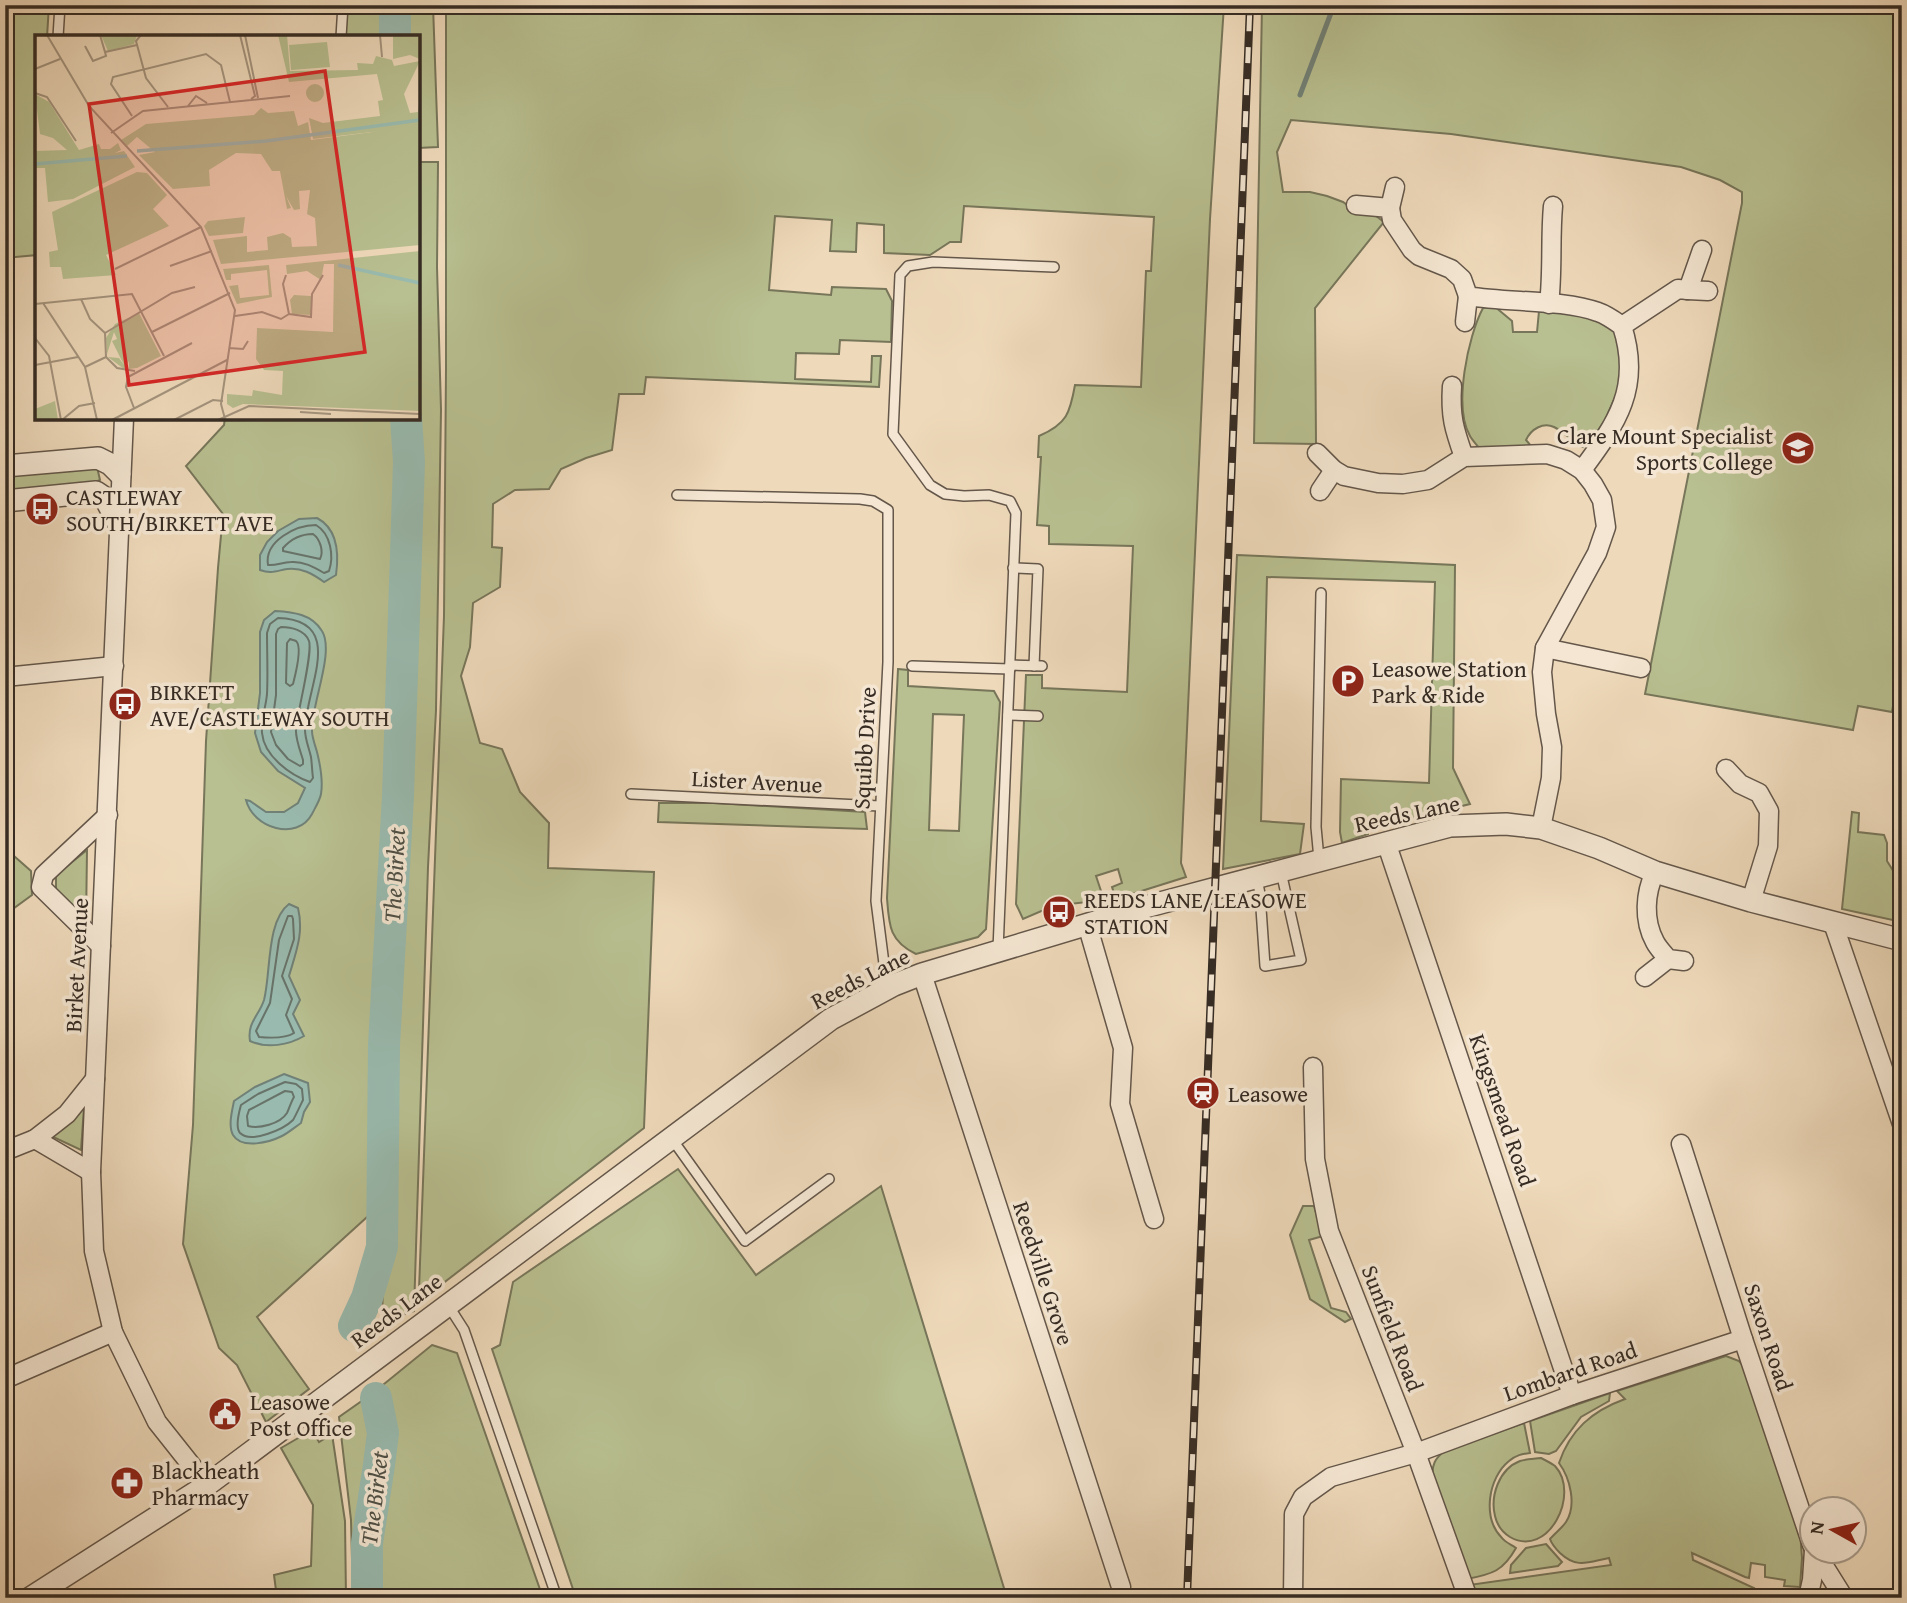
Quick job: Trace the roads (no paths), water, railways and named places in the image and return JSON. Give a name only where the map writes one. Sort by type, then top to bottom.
[{"type":"street","points":[[1395,187],[1390,208],[1392,220],[1419,256],[1451,269],[1462,279],[1468,296],[1465,322]]},
{"type":"street","points":[[1356,205],[1390,208]]},
{"type":"street","points":[[1549,304],[1553,206]]},
{"type":"street","points":[[1688,290],[1702,250]]},
{"type":"street","points":[[1622,326],[1678,289],[1708,291]]},
{"type":"street","points":[[1468,296],[1493,301],[1572,306],[1597,312],[1622,326],[1629,354],[1630,378],[1624,401],[1610,433],[1582,470]]},
{"type":"street","points":[[1452,386],[1451,409],[1455,432],[1464,457]]},
{"type":"street","name":"Birket Avenue","points":[[124,420],[91,1172],[94,1251],[113,1332],[157,1422],[207,1485]]},
{"type":"street","points":[[1317,453],[1344,476],[1378,483],[1403,484],[1427,480],[1464,457],[1548,454],[1566,460],[1582,470],[1593,484],[1602,500],[1606,527],[1597,553],[1545,648],[1542,672],[1552,747],[1552,778],[1541,828]]},
{"type":"street","points":[[5,466],[98,458],[110,464],[120,474]]},
{"type":"street","points":[[1320,491],[1334,470]]},
{"type":"street","points":[[5,500],[96,492],[105,498],[120,527]]},
{"type":"street","points":[[1545,648],[1641,668]]},
{"type":"street","points":[[5,677],[114,666]]},
{"type":"street","points":[[1726,769],[1740,784],[1759,793],[1769,811],[1768,846],[1751,901]]},
{"type":"street","points":[[101,946],[41,887],[44,876],[108,815]]},
{"type":"street","name":"Reeds Lane","points":[[30,1598],[207,1485],[831,1019],[887,988],[922,974],[1144,907],[1386,842],[1450,826],[1506,824],[1541,828],[1599,848],[1655,872],[1751,901],[1902,940]]},
{"type":"street","name":"Kingsmead Road","points":[[1386,842],[1572,1395]]},
{"type":"street","points":[[1645,977],[1676,960],[1654,942],[1647,920],[1647,892],[1655,872]]},
{"type":"street","points":[[1833,923],[1902,1124]]},
{"type":"street","points":[[1087,924],[1123,1048],[1120,1104],[1154,1219]]},
{"type":"street","name":"Reedville Grove","points":[[922,974],[1121,1587]]},
{"type":"street","name":"Sunfield Road","points":[[1313,1067],[1315,1159],[1329,1231],[1416,1453],[1468,1598]]},
{"type":"street","points":[[5,1152],[35,1139],[67,1114],[95,1079]]},
{"type":"street","points":[[35,1139],[91,1172]]},
{"type":"street","name":"Saxon Road","points":[[1681,1144],[1798,1503]]},
{"type":"street","points":[[5,1379],[113,1332]]},
{"type":"street","name":"Lombard Road","points":[[1293,1598],[1294,1514],[1303,1497],[1331,1477],[1416,1453],[1572,1395],[1743,1339]]},
{"type":"street","points":[[1808,1598],[1814,1550],[1844,1598]]},
{"type":"lane","points":[[58,35],[60,5]]},
{"type":"lane","points":[[341,35],[343,5]]},
{"type":"lane","points":[[998,951],[1016,513],[1010,500],[989,495],[945,494],[930,485],[893,434],[900,275],[908,266],[933,262],[1054,267]]},
{"type":"lane","name":"Squibb Drive","points":[[677,495],[860,499],[873,501],[888,510],[888,662],[876,901],[887,988]]},
{"type":"lane","points":[[912,666],[1038,666],[1038,569],[1013,568]]},
{"type":"lane","points":[[1319,861],[1316,827],[1321,593]]},
{"type":"lane","points":[[1008,715],[1038,716]]},
{"type":"lane","name":"Lister Avenue","points":[[631,794],[880,806]]},
{"type":"lane","points":[[1257,878],[1265,966],[1301,960],[1281,872]]},
{"type":"lane","points":[[671,1138],[745,1241],[829,1179]]},
{"type":"lane","points":[[448,1305],[464,1330],[557,1598]]},
{"type":"water","points":[[317,518],[329,529],[336,543],[336,575],[324,582],[297,569],[270,572],[260,570],[260,555],[267,542],[278,531],[299,519]]},
{"type":"water","points":[[275,611],[295,613],[318,625],[325,640],[326,652],[312,731],[320,767],[321,794],[305,823],[286,829],[276,828],[257,818],[246,800],[266,812],[284,812],[298,803],[305,788],[278,771],[261,752],[255,733],[260,693],[260,632],[264,620]]},
{"type":"water","points":[[289,904],[298,908],[300,917],[298,942],[289,976],[300,1000],[293,1014],[304,1036],[292,1042],[264,1045],[250,1041],[250,1029],[264,1000],[276,923]]},
{"type":"water","points":[[284,1074],[308,1083],[310,1102],[301,1123],[271,1140],[249,1143],[237,1140],[231,1127],[234,1101],[255,1087]]},
{"type":"waterway","name":"The Birket","points":[[395,5],[395,35]]},
{"type":"waterway","points":[[1300,95],[1334,5]]},
{"type":"waterway","name":"The Birket","points":[[354,1326],[367,1298],[382,1247],[384,1045],[398,796],[409,462],[406,420]]},
{"type":"waterway","name":"The Birket","points":[[367,1598],[367,1543],[383,1433],[376,1398]]},
{"type":"railway","points":[[1187,1598],[1250,5]]},
{"type":"place","name":"Clare Mount Specialist Sports College","points":[[1798,448]]},
{"type":"place","name":"CASTLEWAY SOUTH/BIRKETT AVE","points":[[42,509]]},
{"type":"place","name":"Leasowe Station Park & Ride","points":[[1348,681]]},
{"type":"place","name":"BIRKETT AVE/CASTLEWAY SOUTH","points":[[125,704]]},
{"type":"place","name":"REEDS LANE/LEASOWE STATION","points":[[1059,912]]},
{"type":"place","name":"Leasowe","points":[[1203,1093]]},
{"type":"place","name":"Leasowe Post Office","points":[[225,1414]]},
{"type":"place","name":"Blackheath Pharmacy","points":[[127,1483]]}]
